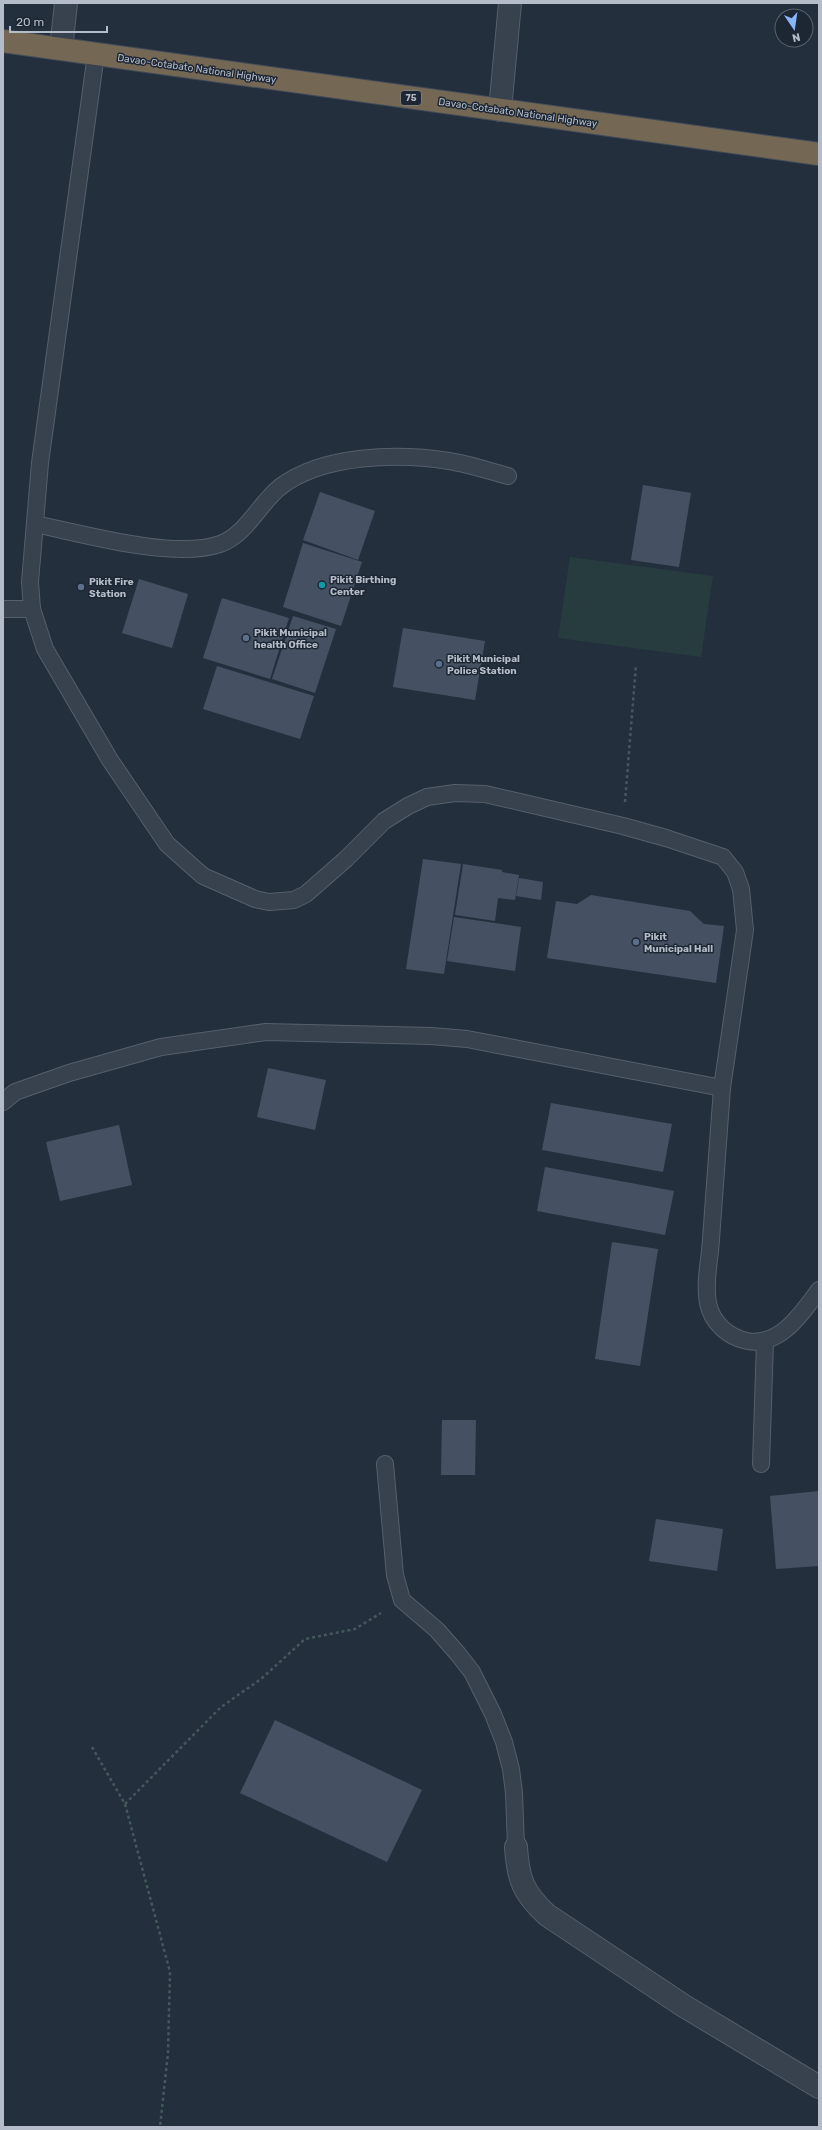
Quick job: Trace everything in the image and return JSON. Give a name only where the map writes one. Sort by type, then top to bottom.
[{"type":"highway","name":"Davao-Cotabato National Highway","points":[[3,41],[819,154]]},
{"type":"street","points":[[61,49],[66,3]]},
{"type":"street","points":[[500,110],[510,3]]},
{"type":"street","points":[[516,1847],[517,1869],[522,1886],[532,1901],[548,1915],[684,2006],[819,2086]]},
{"type":"lane","points":[[96,54],[40,463],[30,582],[32,609],[45,649],[110,760],[167,844],[202,876],[255,899],[281,902],[294,900],[306,894],[346,859],[384,821],[408,806],[427,797],[455,792],[485,794],[623,826],[666,838],[723,857],[735,872],[741,889],[745,930],[722,1088],[708,1272],[708,1303],[715,1319],[724,1331],[735,1339],[765,1342],[792,1324],[819,1290]]},
{"type":"lane","points":[[35,524],[148,546],[177,549],[201,548],[219,544],[233,538],[264,502],[279,488],[294,477],[326,465],[399,456],[450,461],[508,476]]},
{"type":"lane","points":[[3,609],[32,609]]},
{"type":"lane","points":[[3,1102],[14,1092],[69,1073],[161,1047],[266,1032],[431,1036],[467,1039],[722,1088]]},
{"type":"lane","points":[[761,1464],[765,1342]]},
{"type":"lane","points":[[385,1464],[396,1575],[402,1600],[437,1630],[458,1654],[472,1672],[493,1714],[504,1742],[511,1770],[514,1792],[516,1847]]},
{"type":"path","points":[[623,826],[636,665]]},
{"type":"path","points":[[125,1804],[221,1707],[261,1679],[305,1639],[355,1629],[402,1600]]},
{"type":"path","points":[[92,1747],[125,1804],[170,1972],[168,2052],[160,2127]]},
{"type":"green space","points":[[570,557],[713,576],[701,657],[558,638]]},
{"type":"building","points":[[643,485],[691,493],[679,567],[631,560]]},
{"type":"building","points":[[320,492],[375,511],[358,560],[303,540]]},
{"type":"building","name":"Pikit Birthing Center","points":[[303,543],[362,562],[341,626],[283,607]]},
{"type":"building","points":[[139,579],[188,594],[172,648],[122,633]]},
{"type":"building","name":"Pikit Municipal health Office","points":[[222,598],[289,618],[270,679],[203,658]]},
{"type":"building","points":[[293,616],[336,629],[315,693],[272,679]]},
{"type":"building","name":"Pikit Municipal Police Station","points":[[403,628],[485,641],[475,700],[393,687]]},
{"type":"building","points":[[217,666],[314,696],[300,739],[203,709]]},
{"type":"building","points":[[423,859],[461,864],[444,974],[406,969]]},
{"type":"building","points":[[463,864],[502,870],[502,872],[519,875],[515,900],[498,898],[495,921],[455,915]]},
{"type":"building","points":[[519,878],[543,882],[541,900],[516,896]]},
{"type":"building","name":"Pikit Municipal Hall","points":[[591,895],[690,911],[704,924],[724,926],[716,983],[547,958],[556,901],[577,904]]},
{"type":"building","points":[[454,917],[521,927],[515,971],[447,961]]},
{"type":"building","points":[[268,1068],[326,1080],[315,1130],[257,1117]]},
{"type":"building","points":[[551,1103],[672,1124],[663,1172],[542,1150]]},
{"type":"building","points":[[119,1125],[132,1185],[60,1201],[46,1142]]},
{"type":"building","points":[[545,1167],[674,1191],[665,1235],[537,1211]]},
{"type":"building","points":[[612,1242],[658,1249],[640,1366],[595,1359]]},
{"type":"building","points":[[442,1420],[476,1420],[475,1475],[441,1475]]},
{"type":"building","points":[[819,1491],[819,1566],[776,1569],[770,1496]]},
{"type":"building","points":[[656,1519],[723,1529],[717,1571],[649,1561]]},
{"type":"building","points":[[275,1720],[422,1790],[387,1862],[240,1793]]},
{"type":"place","name":"Pikit Birthing Center","points":[[322,585]]},
{"type":"place","name":"Pikit Fire Station","points":[[81,587]]},
{"type":"place","name":"Pikit Municipal health Office","points":[[246,638]]},
{"type":"place","name":"Pikit Municipal Police Station","points":[[439,664]]},
{"type":"place","name":"Pikit Municipal Hall","points":[[636,942]]}]
